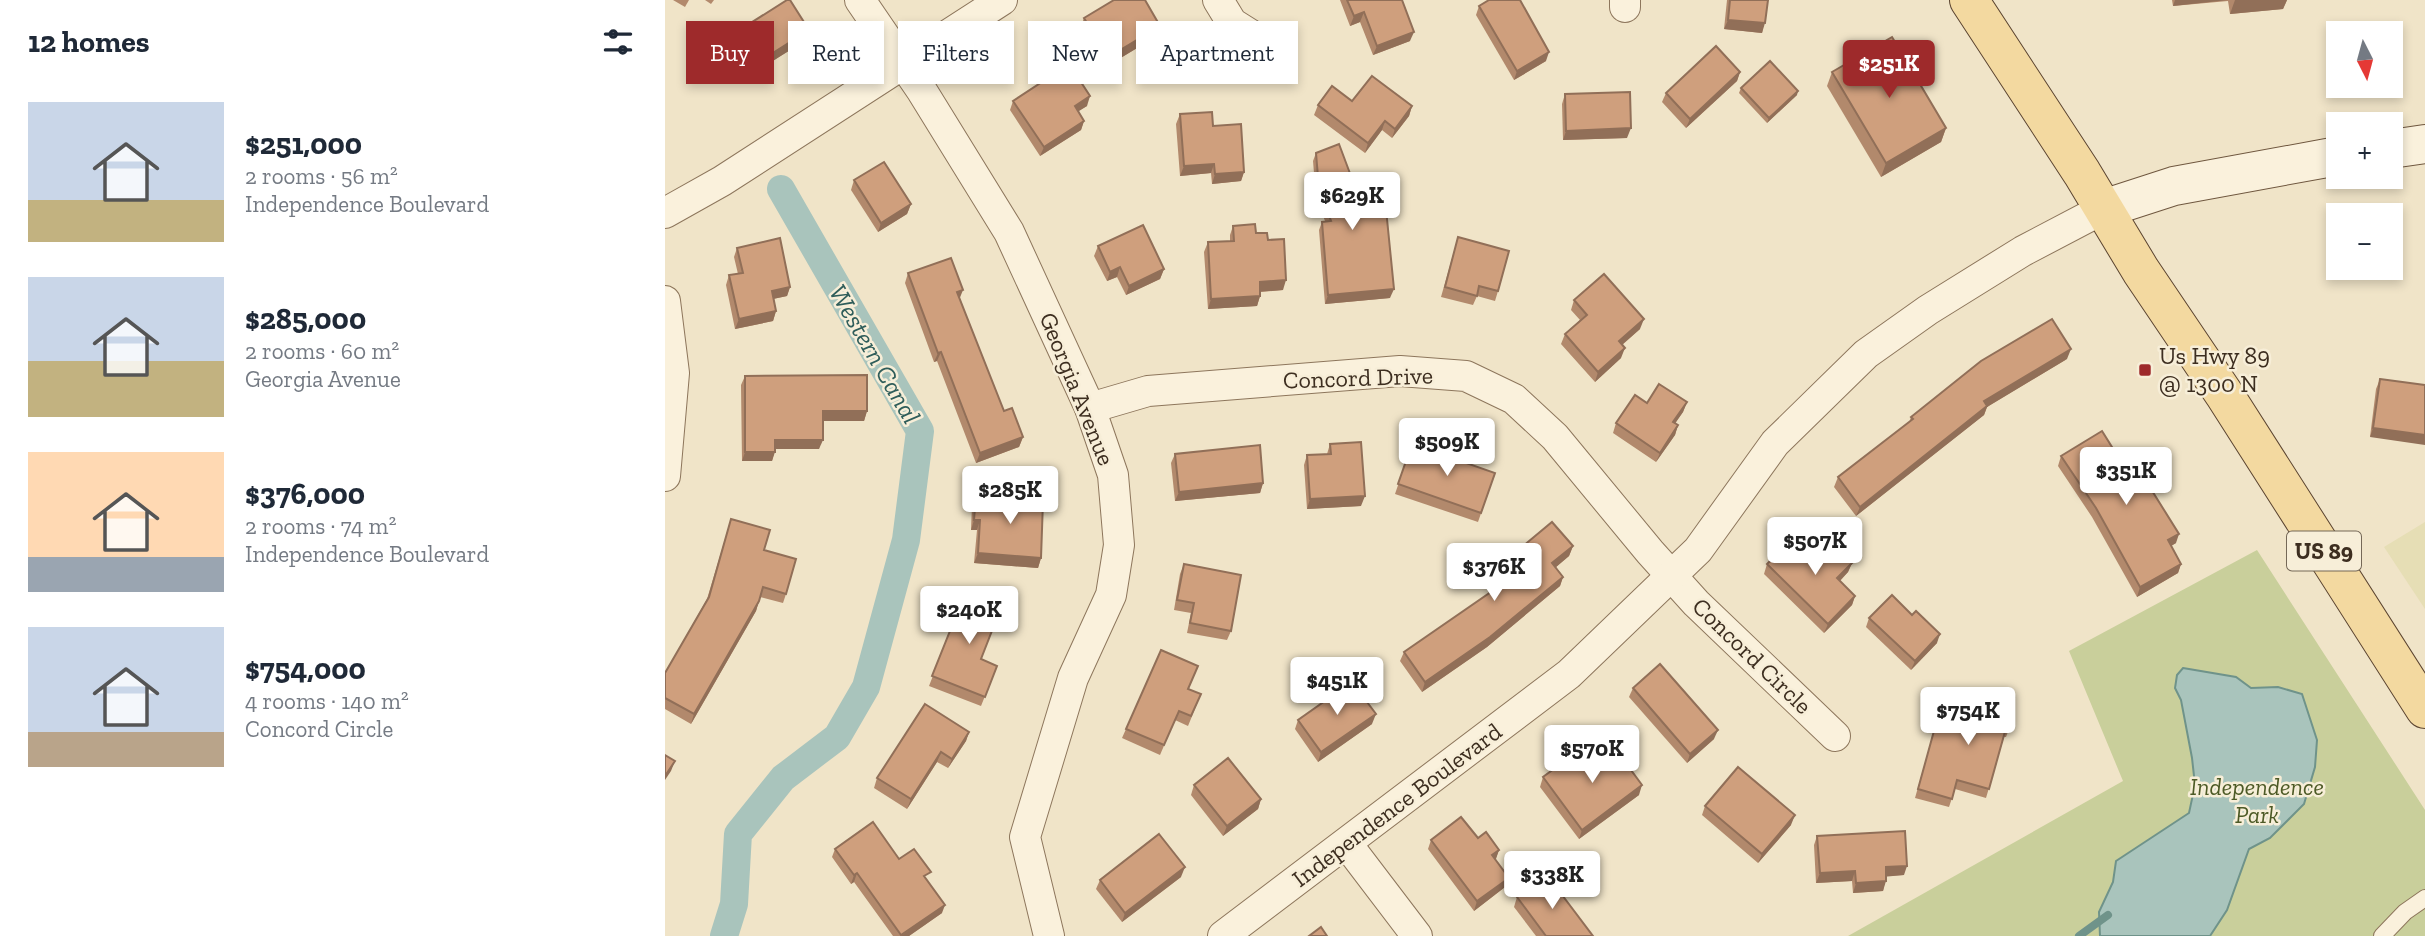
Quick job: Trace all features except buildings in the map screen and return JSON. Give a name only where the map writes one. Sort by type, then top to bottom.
[{"type":"main road","name":"US 89","points":[[1969,0],[2083,173],[2141,271],[2224,394],[2425,709]]},
{"type":"main road","points":[[2403,147],[2425,144]]},
{"type":"main road","points":[[2103,209],[2174,186],[2326,158]]},
{"type":"street","name":"Georgia Avenue","points":[[860,0],[898,55]]},
{"type":"street","points":[[970,21],[1002,0]]},
{"type":"street","points":[[1218,0],[1231,21]]},
{"type":"street","points":[[665,213],[722,181],[898,68]]},
{"type":"street","name":"Georgia Avenue","points":[[916,84],[1009,232],[1090,408],[1113,475],[1119,545],[1111,596],[1073,678],[1025,836],[1049,936]]},
{"type":"street","name":"Independence Boulevard","points":[[1223,936],[1569,674],[1697,550],[1775,443],[1865,354],[1928,310],[2023,251],[2103,209]]},
{"type":"street","points":[[665,301],[674,373],[665,476]]},
{"type":"street","name":"Concord Drive","points":[[1090,408],[1148,391],[1400,371],[1465,376],[1514,399],[1555,437],[1671,575]]},
{"type":"street","name":"Concord Circle","points":[[1671,575],[1696,603],[1835,736]]},
{"type":"street","points":[[1347,844],[1417,936]]},
{"type":"lane","points":[[2382,936],[2405,912],[2425,898]]},
{"type":"shaded area","points":[[2425,522],[2425,609],[2384,547]]},
{"type":"green space","name":"Independence Park","points":[[2257,550],[2425,810],[2425,936],[1848,936],[2123,781],[2069,651]]},
{"type":"water","points":[[2183,668],[2236,677],[2251,688],[2278,687],[2302,694],[2317,740],[2315,767],[2304,804],[2270,838],[2249,849],[2227,910],[2210,936],[2100,936],[2099,912],[2113,882],[2116,861],[2189,813],[2195,785],[2192,758],[2181,700],[2175,688],[2177,675]]},
{"type":"waterway","name":"Western Canal","points":[[724,936],[734,904],[738,834],[783,778],[837,737],[866,687],[906,540],[920,431],[781,189]]},
{"type":"waterway","points":[[2079,936],[2108,915]]},
{"type":"place","name":"Us Hwy 89 @ 1300 N","points":[[2145,370]]}]
